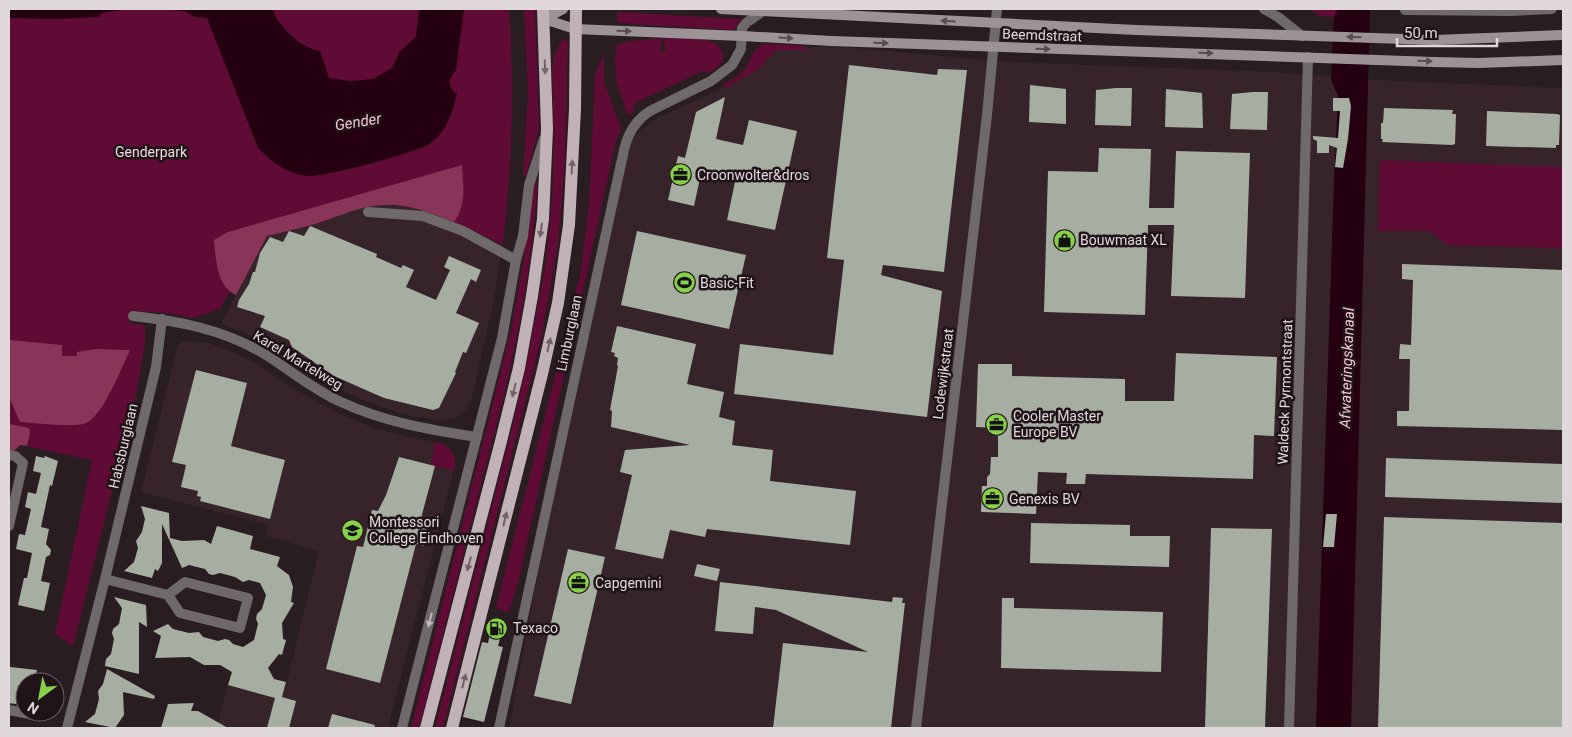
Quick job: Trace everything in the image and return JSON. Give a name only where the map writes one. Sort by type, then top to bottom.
[{"type":"main road","points":[[426,728],[519,368],[543,219],[547,129],[543,14],[563,9]]},
{"type":"main road","name":"Limburglaan","points":[[452,728],[535,402],[558,303],[569,225],[575,109],[576,9]]},
{"type":"main road","name":"Beemdstraat","points":[[721,9],[1302,36],[1434,40],[1563,35]]},
{"type":"main road","name":"Beemdstraat","points":[[543,14],[575,29],[832,41],[1479,63],[1563,60]]},
{"type":"street","name":"Beemdstraat","points":[[996,23],[997,9]]},
{"type":"street","points":[[1264,9],[1278,17],[1302,36]]},
{"type":"street","points":[[1405,10],[1510,11],[1552,9]]},
{"type":"street","name":"Limburglaan","points":[[499,728],[626,142],[631,130],[641,117],[661,104],[711,81],[732,65],[741,48],[742,28],[763,11]]},
{"type":"street","name":"Lodewijkstraat","points":[[916,728],[996,23]]},
{"type":"street","name":"Waldeck Pyrmontstraat","points":[[1290,728],[1308,58]]},
{"type":"street","points":[[402,728],[502,338],[516,260],[523,236],[529,185],[547,129]]},
{"type":"street","points":[[368,212],[423,216],[464,231],[516,260]]},
{"type":"street","name":"Karel Martelweg","points":[[133,316],[186,323],[238,340],[261,352],[317,390],[361,411],[404,424],[477,437]]},
{"type":"street","name":"Habsburglaan","points":[[67,728],[156,366],[162,320]]},
{"type":"street","points":[[9,455],[15,456],[23,463],[9,526]]},
{"type":"street","points":[[105,579],[168,595],[180,613],[240,628],[248,598],[185,582],[168,595]]},
{"type":"shaded area","points":[[833,46],[1009,62],[1272,72],[1372,80],[1563,88],[1563,728],[509,728],[615,163],[626,142],[657,118],[710,94],[754,71],[773,50]]},
{"type":"shaded area","points":[[462,165],[463,202],[454,222],[410,207],[385,205],[360,209],[312,225],[267,236],[236,295],[229,291],[221,279],[218,271],[214,240],[228,232]]},
{"type":"shaded area","points":[[385,205],[409,207],[441,217],[502,245],[496,289],[472,398],[466,410],[454,419],[439,420],[411,416],[355,397],[326,382],[267,344],[221,324],[266,236],[327,220],[356,209]]},
{"type":"shaded area","points":[[10,340],[62,345],[62,356],[77,356],[77,352],[96,349],[130,350],[99,411],[86,423],[64,425],[20,422],[9,397]]},
{"type":"shaded area","name":"Montessori College Eindhoven","points":[[183,341],[208,343],[228,350],[253,362],[303,394],[344,416],[374,428],[439,443],[447,446],[453,453],[455,464],[388,728],[217,728],[229,680],[284,694],[319,551],[266,536],[269,525],[141,492],[178,345]]},
{"type":"shaded area","points":[[9,424],[29,428],[30,433],[27,446],[20,445],[15,450],[9,451]]},
{"type":"green space","name":"Genderpark","points":[[9,9],[509,9],[512,126],[509,185],[503,243],[450,220],[417,209],[383,205],[361,208],[326,221],[266,236],[236,295],[229,292],[220,309],[192,318],[168,313],[130,311],[129,323],[145,326],[145,342],[136,394],[73,646],[55,634],[92,460],[20,445],[15,450],[9,451]]},
{"type":"green space","points":[[524,9],[535,9],[539,129],[526,176],[523,176],[528,92]]},
{"type":"green space","points":[[1311,9],[1338,9],[1334,17],[1319,16]]},
{"type":"green space","points":[[617,12],[741,19],[734,30],[617,22]]},
{"type":"green space","points":[[663,38],[660,49],[663,52],[666,49],[664,47],[665,38],[690,38],[709,41],[721,49],[722,62],[709,73],[702,71],[635,103],[633,112],[628,116],[616,80],[615,60],[617,45],[630,41]]},
{"type":"green space","points":[[564,39],[568,42],[565,159],[561,213],[557,250],[541,339],[443,728],[435,728],[513,424],[545,268],[552,199],[554,145],[552,70],[554,57],[561,41]]},
{"type":"green space","points":[[767,44],[804,46],[809,50],[776,50],[757,70],[725,88],[723,84],[742,72],[755,50]]},
{"type":"green space","points":[[602,57],[604,57],[604,82],[621,128],[616,141],[519,578],[509,612],[496,608],[555,376],[567,320],[580,277],[589,206],[595,74]]},
{"type":"green space","points":[[1380,160],[1563,167],[1563,248],[1448,245],[1429,231],[1378,231]]},
{"type":"green space","points":[[536,178],[537,189],[529,263],[508,379],[419,728],[411,728],[511,331],[524,259],[533,186]]},
{"type":"green space","points":[[435,442],[449,448],[452,452],[455,460],[454,470],[431,465]]},
{"type":"water","points":[[9,9],[128,9],[102,13],[98,17],[56,19],[9,18]]},
{"type":"water","name":"Gender","points":[[159,9],[273,9],[277,19],[292,36],[303,45],[320,51],[329,78],[350,81],[373,79],[392,68],[400,51],[416,37],[419,9],[464,9],[456,70],[450,81],[450,86],[457,93],[451,114],[437,138],[423,147],[391,158],[316,176],[293,173],[274,162],[258,148],[207,18],[195,17],[184,11]]},
{"type":"water","name":"Afwateringskanaal","points":[[1338,9],[1370,9],[1351,728],[1316,728],[1338,96],[1331,80],[1334,17]]},
{"type":"building","points":[[849,65],[937,75],[938,69],[967,70],[944,272],[883,265],[881,275],[942,291],[927,417],[734,394],[740,344],[833,355],[844,260],[827,258]]},
{"type":"building","points":[[1030,85],[1066,89],[1066,124],[1029,122]]},
{"type":"building","points":[[1132,88],[1131,126],[1095,125],[1096,90]]},
{"type":"building","points":[[1166,89],[1202,93],[1203,128],[1165,127]]},
{"type":"building","points":[[1268,92],[1267,130],[1230,129],[1232,94]]},
{"type":"building","points":[[725,97],[716,139],[743,145],[749,120],[797,131],[775,230],[727,220],[736,177],[702,169],[694,206],[668,200],[678,156],[685,158],[696,112]]},
{"type":"building","points":[[1333,98],[1349,98],[1351,106],[1343,168],[1335,167],[1337,148],[1329,145],[1329,153],[1317,153],[1317,141],[1313,139],[1313,136],[1338,138],[1340,111],[1333,111]]},
{"type":"building","points":[[1384,108],[1453,110],[1452,114],[1456,114],[1455,144],[1382,142],[1381,123],[1383,123]]},
{"type":"building","points":[[1487,111],[1560,115],[1559,145],[1556,145],[1556,148],[1486,146]]},
{"type":"building","points":[[1099,148],[1151,149],[1149,208],[1174,208],[1176,151],[1250,153],[1245,298],[1171,296],[1174,225],[1148,225],[1145,315],[1044,312],[1048,171],[1098,172]]},
{"type":"building","points":[[310,226],[377,254],[376,257],[401,268],[403,265],[414,270],[406,287],[436,300],[450,270],[444,267],[449,256],[481,270],[476,282],[471,279],[456,313],[479,323],[466,353],[463,352],[456,373],[439,408],[433,410],[384,398],[334,376],[292,347],[289,340],[260,327],[265,316],[237,307],[253,272],[255,272],[260,253],[270,237],[283,242],[289,231],[304,236]]},
{"type":"building","points":[[637,231],[746,255],[729,329],[621,305]]},
{"type":"building","points":[[1402,264],[1563,270],[1563,430],[1397,426],[1397,411],[1409,411],[1410,359],[1399,359],[1400,344],[1411,345],[1413,280],[1402,279]]},
{"type":"building","points":[[617,326],[696,344],[687,384],[724,392],[719,417],[735,421],[732,445],[773,450],[770,481],[856,491],[850,545],[707,529],[705,537],[670,530],[663,559],[615,549],[632,475],[620,472],[625,450],[690,445],[611,427],[612,411],[610,410],[618,358],[614,356],[615,353],[611,352]]},
{"type":"building","points":[[1176,353],[1277,357],[1274,436],[1254,435],[1253,479],[1086,474],[1085,484],[1066,484],[1067,473],[1038,472],[1036,514],[981,512],[982,486],[987,486],[991,457],[998,457],[998,428],[976,427],[978,364],[1012,364],[1012,376],[1125,379],[1125,401],[1174,401]]},
{"type":"building","points":[[196,370],[247,383],[231,446],[285,460],[270,519],[200,501],[201,497],[197,496],[198,491],[181,487],[186,465],[172,462]]},
{"type":"building","points":[[36,456],[44,458],[45,456],[58,461],[52,486],[50,485],[41,527],[49,529],[46,544],[51,550],[50,555],[46,557],[41,581],[50,583],[44,611],[18,605],[24,578],[27,578],[32,553],[16,549],[19,534],[25,535],[31,509],[25,507],[28,492],[36,494],[41,473],[33,471]]},
{"type":"building","points":[[399,457],[435,466],[420,522],[429,524],[424,546],[416,544],[380,683],[326,669],[357,546],[363,547],[372,510],[378,511],[386,495]]},
{"type":"building","points":[[1386,458],[1563,464],[1563,503],[1385,497]]},
{"type":"building","points":[[141,506],[169,513],[170,538],[182,541],[204,540],[211,544],[217,526],[253,536],[250,549],[280,557],[277,566],[289,575],[293,587],[291,602],[294,603],[282,623],[283,639],[286,640],[282,655],[279,654],[268,668],[274,679],[286,682],[282,697],[296,701],[289,728],[267,728],[275,698],[228,685],[232,672],[220,665],[204,665],[190,657],[155,658],[161,636],[153,631],[168,624],[173,629],[189,633],[199,632],[203,637],[218,641],[229,640],[233,644],[243,647],[254,640],[258,624],[257,614],[262,609],[266,595],[260,583],[249,580],[243,582],[235,577],[220,573],[209,574],[205,569],[189,565],[182,568],[162,524],[162,563],[158,571],[155,569],[152,578],[124,571],[134,562],[138,548],[136,541],[142,532],[145,519]]},
{"type":"building","points":[[1326,514],[1337,514],[1334,547],[1323,547]]},
{"type":"building","points":[[1384,517],[1563,523],[1563,728],[1378,728]]},
{"type":"building","points":[[1031,523],[1130,525],[1130,536],[1170,536],[1169,567],[1030,563]]},
{"type":"building","points":[[1211,528],[1272,529],[1265,728],[1205,728]]},
{"type":"building","points":[[568,549],[605,557],[571,704],[534,696]]},
{"type":"building","points":[[697,564],[720,569],[717,581],[694,576]]},
{"type":"building","points":[[720,582],[892,602],[893,597],[903,598],[902,603],[905,603],[891,728],[773,728],[783,643],[868,652],[776,610],[755,607],[753,634],[715,631]]},
{"type":"building","points":[[114,597],[146,605],[147,627],[139,622],[139,674],[105,666],[106,659],[111,654],[114,639],[113,629],[119,624],[122,608]]},
{"type":"building","points":[[1002,598],[1014,598],[1014,608],[1163,612],[1161,672],[1001,668]]},
{"type":"building","points":[[494,618],[505,621],[498,646],[503,647],[484,722],[463,717],[482,642],[488,643]]},
{"type":"building","points":[[10,667],[37,670],[36,672],[15,672],[15,704],[9,703]]},
{"type":"building","points":[[107,669],[155,696],[154,699],[123,692],[124,715],[115,728],[85,722],[95,714],[99,699],[98,691],[103,684]]},
{"type":"building","points":[[194,703],[191,711],[198,711],[228,728],[161,728],[168,704]]},
{"type":"building","points":[[332,714],[375,725],[374,728],[328,728]]},
{"type":"place","name":"Croonwolter&dros","points":[[681,175]]},
{"type":"place","name":"Bouwmaat XL","points":[[1064,240]]},
{"type":"place","name":"Basic-Fit","points":[[684,283]]},
{"type":"place","name":"Cooler Master Europe BV","points":[[997,424]]},
{"type":"place","name":"Genexis BV","points":[[993,499]]},
{"type":"place","name":"Montessori College Eindhoven","points":[[353,530]]},
{"type":"place","name":"Capgemini","points":[[579,583]]},
{"type":"place","name":"Texaco","points":[[497,628]]}]
